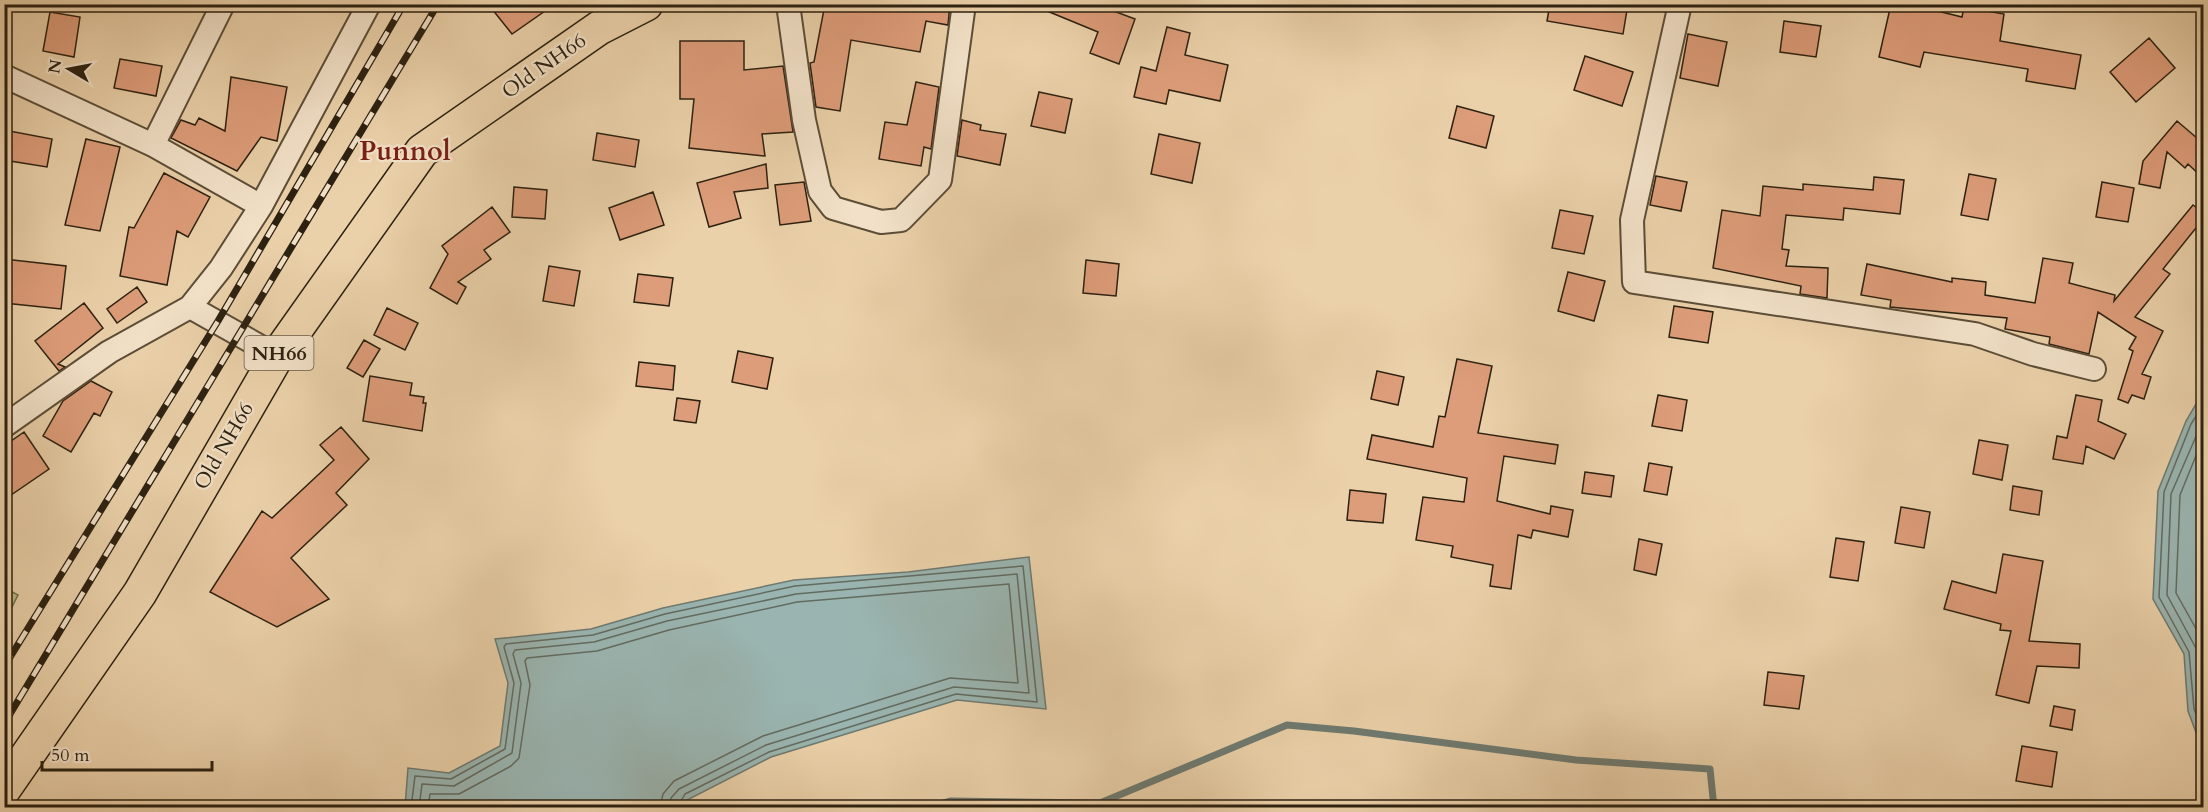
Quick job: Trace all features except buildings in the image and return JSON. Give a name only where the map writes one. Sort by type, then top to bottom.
[{"type":"main road","name":"Old NH66","points":[[4,789],[140,593],[277,356],[422,151],[599,28],[646,4]]},
{"type":"street","points":[[153,145],[223,4]]},
{"type":"street","points":[[4,426],[109,352],[190,307],[221,268],[261,206],[369,4]]},
{"type":"street","points":[[788,4],[804,120],[820,191],[833,208],[880,222],[901,220],[940,180],[964,4]]},
{"type":"street","points":[[1680,4],[1632,220],[1635,282],[1975,333],[2033,354],[2094,369]]},
{"type":"street","points":[[4,76],[153,145],[261,206]]},
{"type":"street","points":[[190,307],[277,356]]},
{"type":"green space","points":[[5,588],[18,595],[5,621]]},
{"type":"water","points":[[2203,392],[2203,751],[2188,711],[2184,654],[2153,599],[2158,491],[2186,421]]},
{"type":"water","points":[[1029,557],[1046,709],[957,700],[771,757],[687,800],[681,807],[405,807],[408,768],[449,773],[500,746],[508,683],[495,639],[591,629],[663,608],[794,580],[908,572]]},
{"type":"waterway","points":[[927,808],[950,801],[1100,803],[1287,725],[1354,731],[1576,760],[1710,769],[1714,808]]},
{"type":"railway","points":[[4,667],[218,321],[404,4]]},
{"type":"railway","points":[[4,724],[438,4]]},
{"type":"district","name":"Punnol","points":[[405,151]]}]
